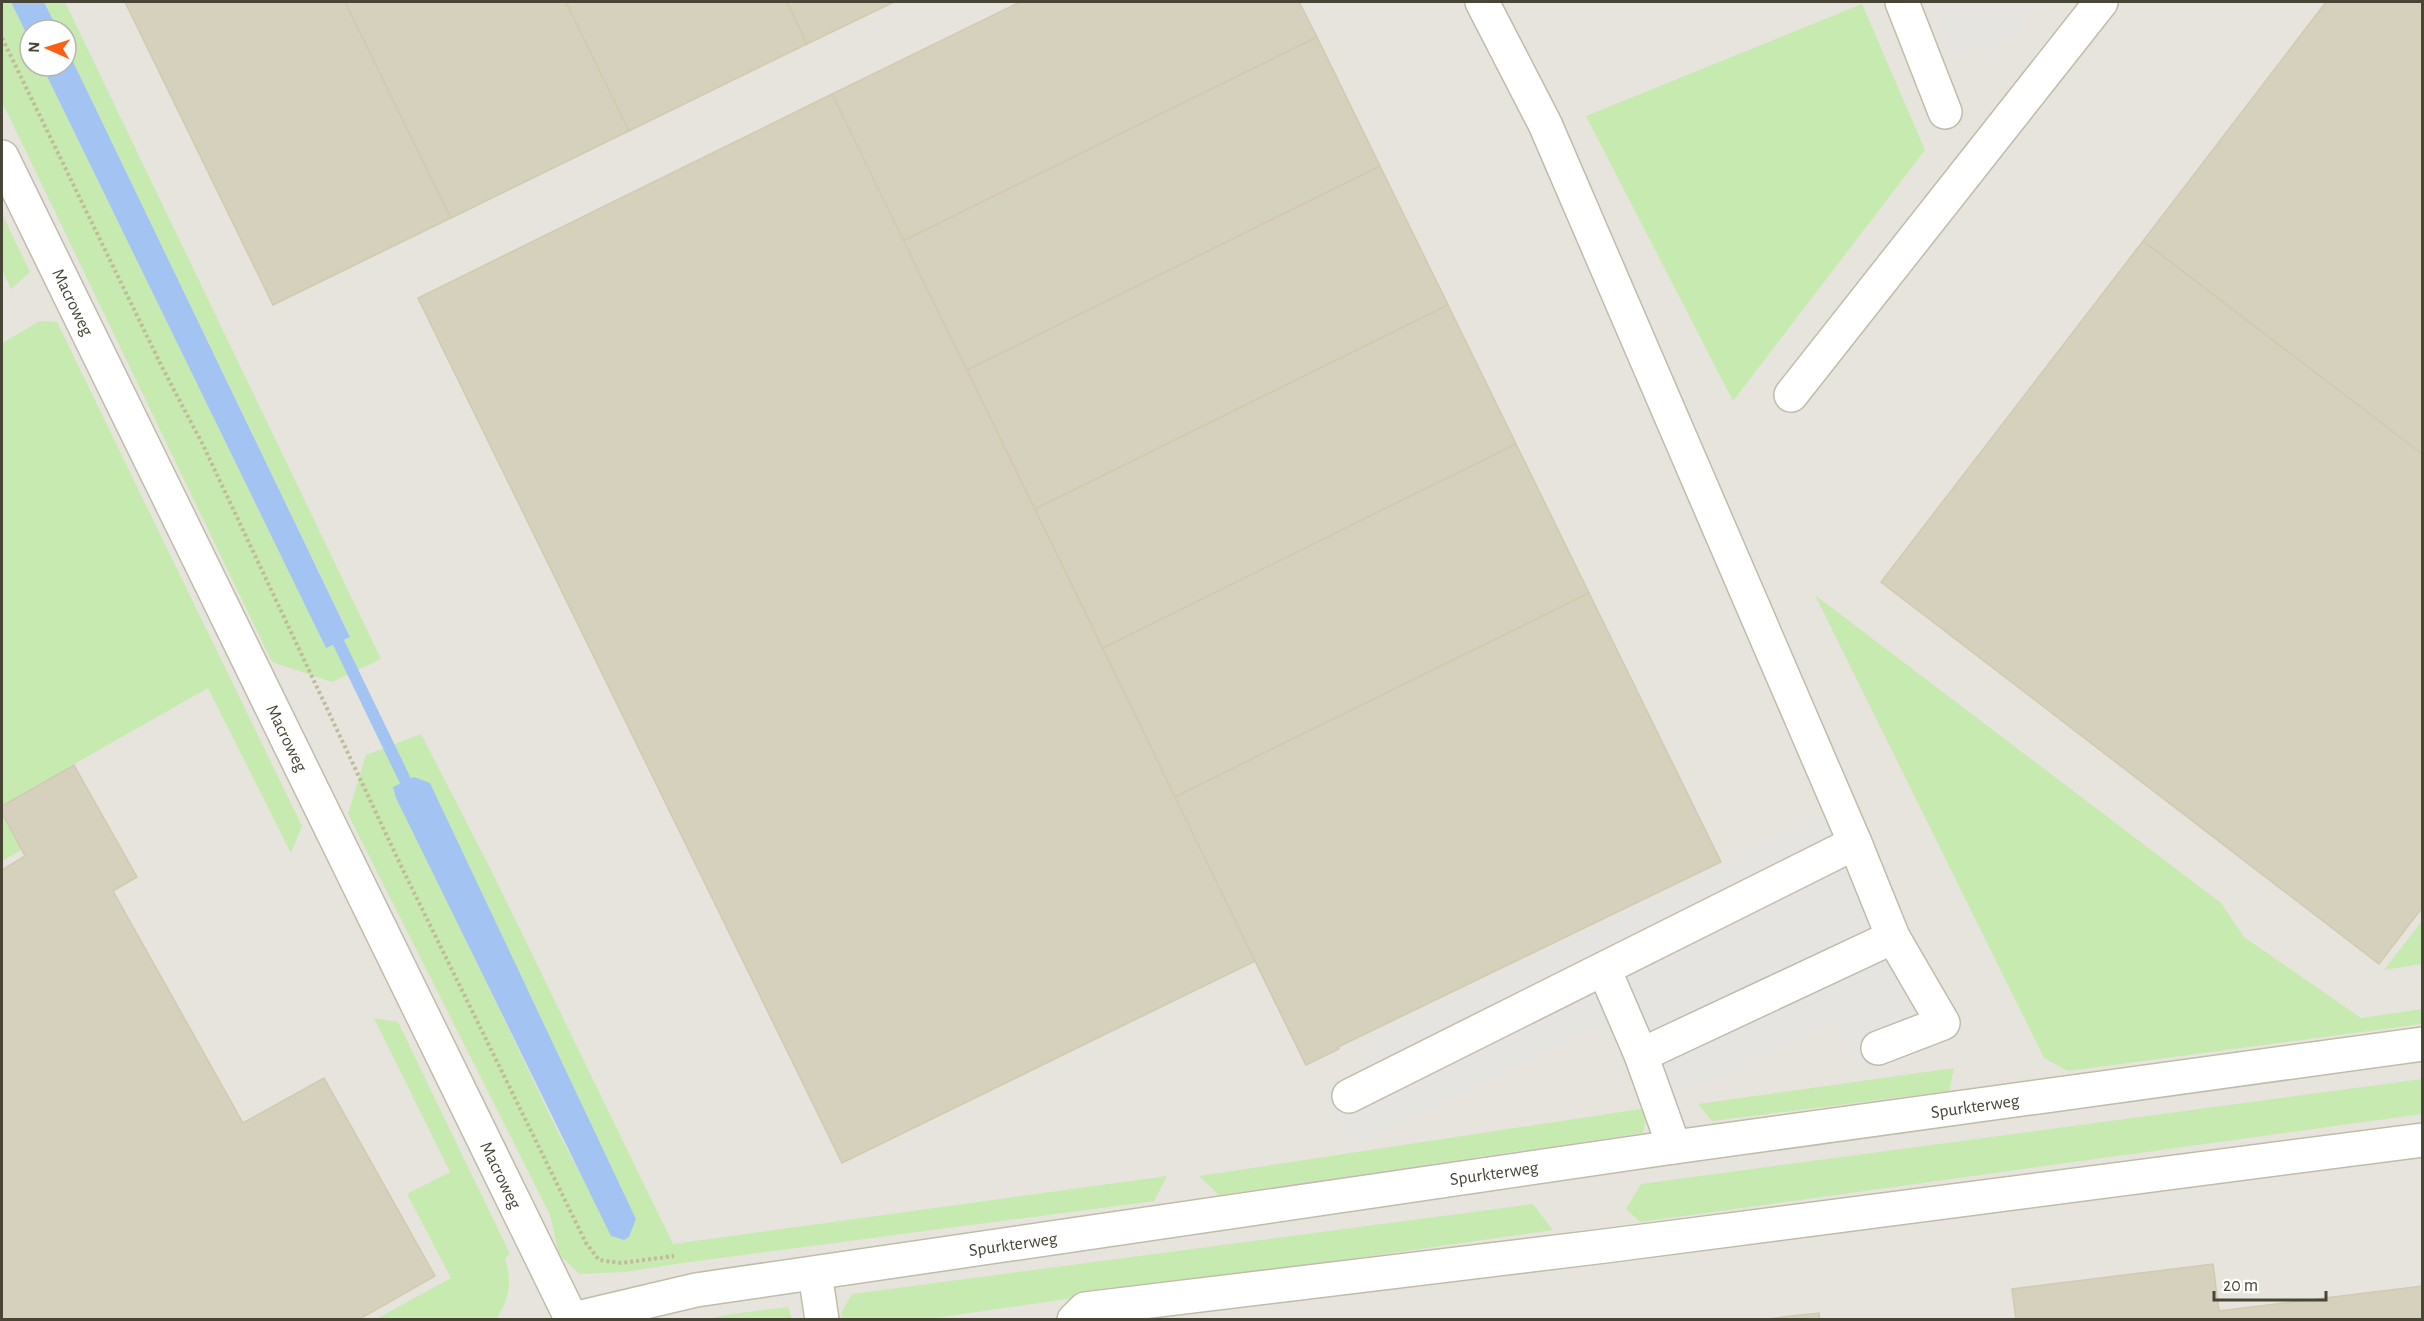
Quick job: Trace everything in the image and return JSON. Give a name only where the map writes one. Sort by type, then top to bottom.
[{"type":"street","points":[[1482,2],[1545,124],[1855,843],[1893,937],[1943,1023],[1878,1048]]},
{"type":"street","points":[[1902,2],[1945,112]]},
{"type":"street","points":[[1791,395],[2101,2]]},
{"type":"street","name":"Macroweg","points":[[2,157],[571,1319]]},
{"type":"street","points":[[1349,1096],[1855,843]]},
{"type":"street","points":[[1641,1055],[1893,937]]},
{"type":"street","points":[[1604,969],[1641,1055],[1674,1147]]},
{"type":"street","name":"Spurkterweg","points":[[571,1319],[696,1290],[1674,1147],[2422,1044]]},
{"type":"street","points":[[1074,1320],[1085,1308],[1605,1246],[2422,1140]]},
{"type":"street","points":[[815,1273],[822,1320]]},
{"type":"path","points":[[2,38],[163,369],[203,445],[402,868],[586,1243],[599,1260],[621,1263],[680,1255]]},
{"type":"shaded area","points":[[2,2],[2422,2],[2422,1319],[2,1319]]},
{"type":"shaded area","points":[[1933,2],[2036,2],[1990,63],[1971,46],[1956,61],[1943,33]]},
{"type":"shaded area","points":[[1852,800],[1959,1031],[1862,1069],[1838,1023],[1647,1108],[1604,1022],[1351,1147],[1322,1092],[1374,1067],[1361,1041]]},
{"type":"green space","points":[[2,2],[11,2],[19,18],[18,78],[48,78],[326,647],[350,636],[78,72],[78,29],[381,659],[332,682],[272,662],[2,102]]},
{"type":"green space","points":[[44,2],[65,2],[73,18],[52,18]]},
{"type":"green space","points":[[1862,4],[1925,150],[1733,401],[1586,116]]},
{"type":"green space","points":[[2,214],[30,272],[11,289],[2,269]]},
{"type":"green space","points":[[40,321],[57,322],[302,826],[291,853],[208,688],[2,805],[2,343]]},
{"type":"green space","points":[[1815,595],[2221,903],[2244,937],[2361,1018],[2422,1009],[2422,1024],[2068,1071],[2044,1058]]},
{"type":"green space","points":[[421,734],[494,876],[673,1244],[1167,1176],[1154,1201],[625,1272],[579,1274],[559,1254],[550,1215],[348,814],[366,755]],"holes":[[[430,783],[636,1219],[629,1237],[589,1190],[559,1134],[393,787]]]},
{"type":"green space","points":[[2,814],[21,850],[2,861]]},
{"type":"green space","points":[[2422,921],[2422,964],[2384,970]]},
{"type":"green space","points":[[374,1018],[398,1022],[510,1254],[505,1258],[509,1275],[507,1297],[496,1319],[376,1319],[451,1278],[407,1194],[450,1172]]},
{"type":"green space","points":[[1954,1068],[1949,1091],[1712,1121],[1698,1104]]},
{"type":"green space","points":[[2422,1079],[2422,1114],[1640,1222],[1626,1209],[1641,1184]]},
{"type":"green space","points":[[1647,1108],[1643,1133],[1219,1195],[1199,1176]]},
{"type":"green space","points":[[1533,1204],[1553,1230],[927,1319],[842,1319],[841,1313],[852,1294]]},
{"type":"green space","points":[[788,1307],[792,1319],[707,1319],[731,1314]]},
{"type":"water","points":[[11,2],[44,2],[52,18],[19,18]]},
{"type":"water","points":[[78,72],[350,637],[326,648],[48,78],[78,78]]},
{"type":"water","points":[[414,777],[430,783],[636,1219],[629,1237],[624,1240],[611,1236],[396,798],[393,787]]},
{"type":"building","points":[[125,2],[345,2],[451,218],[273,305]]},
{"type":"building","points":[[345,2],[566,2],[629,131],[451,218]]},
{"type":"building","points":[[566,2],[787,2],[807,44],[629,131]]},
{"type":"building","points":[[787,2],[894,2],[807,44]]},
{"type":"building","points":[[1020,2],[1299,2],[1317,37],[903,241],[832,94]]},
{"type":"building","points":[[2326,2],[2422,2],[2422,454],[2143,241]]},
{"type":"building","points":[[1317,37],[1380,166],[967,370],[903,241]]},
{"type":"building","points":[[832,94],[1306,1065],[1255,961],[842,1163],[418,298]]},
{"type":"building","points":[[1380,166],[1448,305],[1035,509],[967,370]]},
{"type":"building","points":[[2143,241],[2422,454],[2422,908],[2379,964],[1881,582]]},
{"type":"building","points":[[1448,305],[1516,444],[1103,648],[1035,509]]},
{"type":"building","points":[[1516,444],[1589,593],[1175,797],[1103,648]]},
{"type":"building","points":[[1589,593],[1721,862],[1338,1047],[1339,1049],[1306,1065],[1175,797]]},
{"type":"building","points":[[74,765],[137,877],[113,891],[243,1123],[324,1078],[435,1276],[358,1320],[2,1320],[2,870],[25,856],[2,813],[2,806]]},
{"type":"building","points":[[2213,1264],[2219,1311],[2422,1286],[2422,1320],[2016,1320],[2012,1289]]},
{"type":"building","points":[[1819,1313],[1820,1320],[1761,1320],[1791,1316]]},
{"type":"waterway","points":[[332,629],[406,782]]}]
